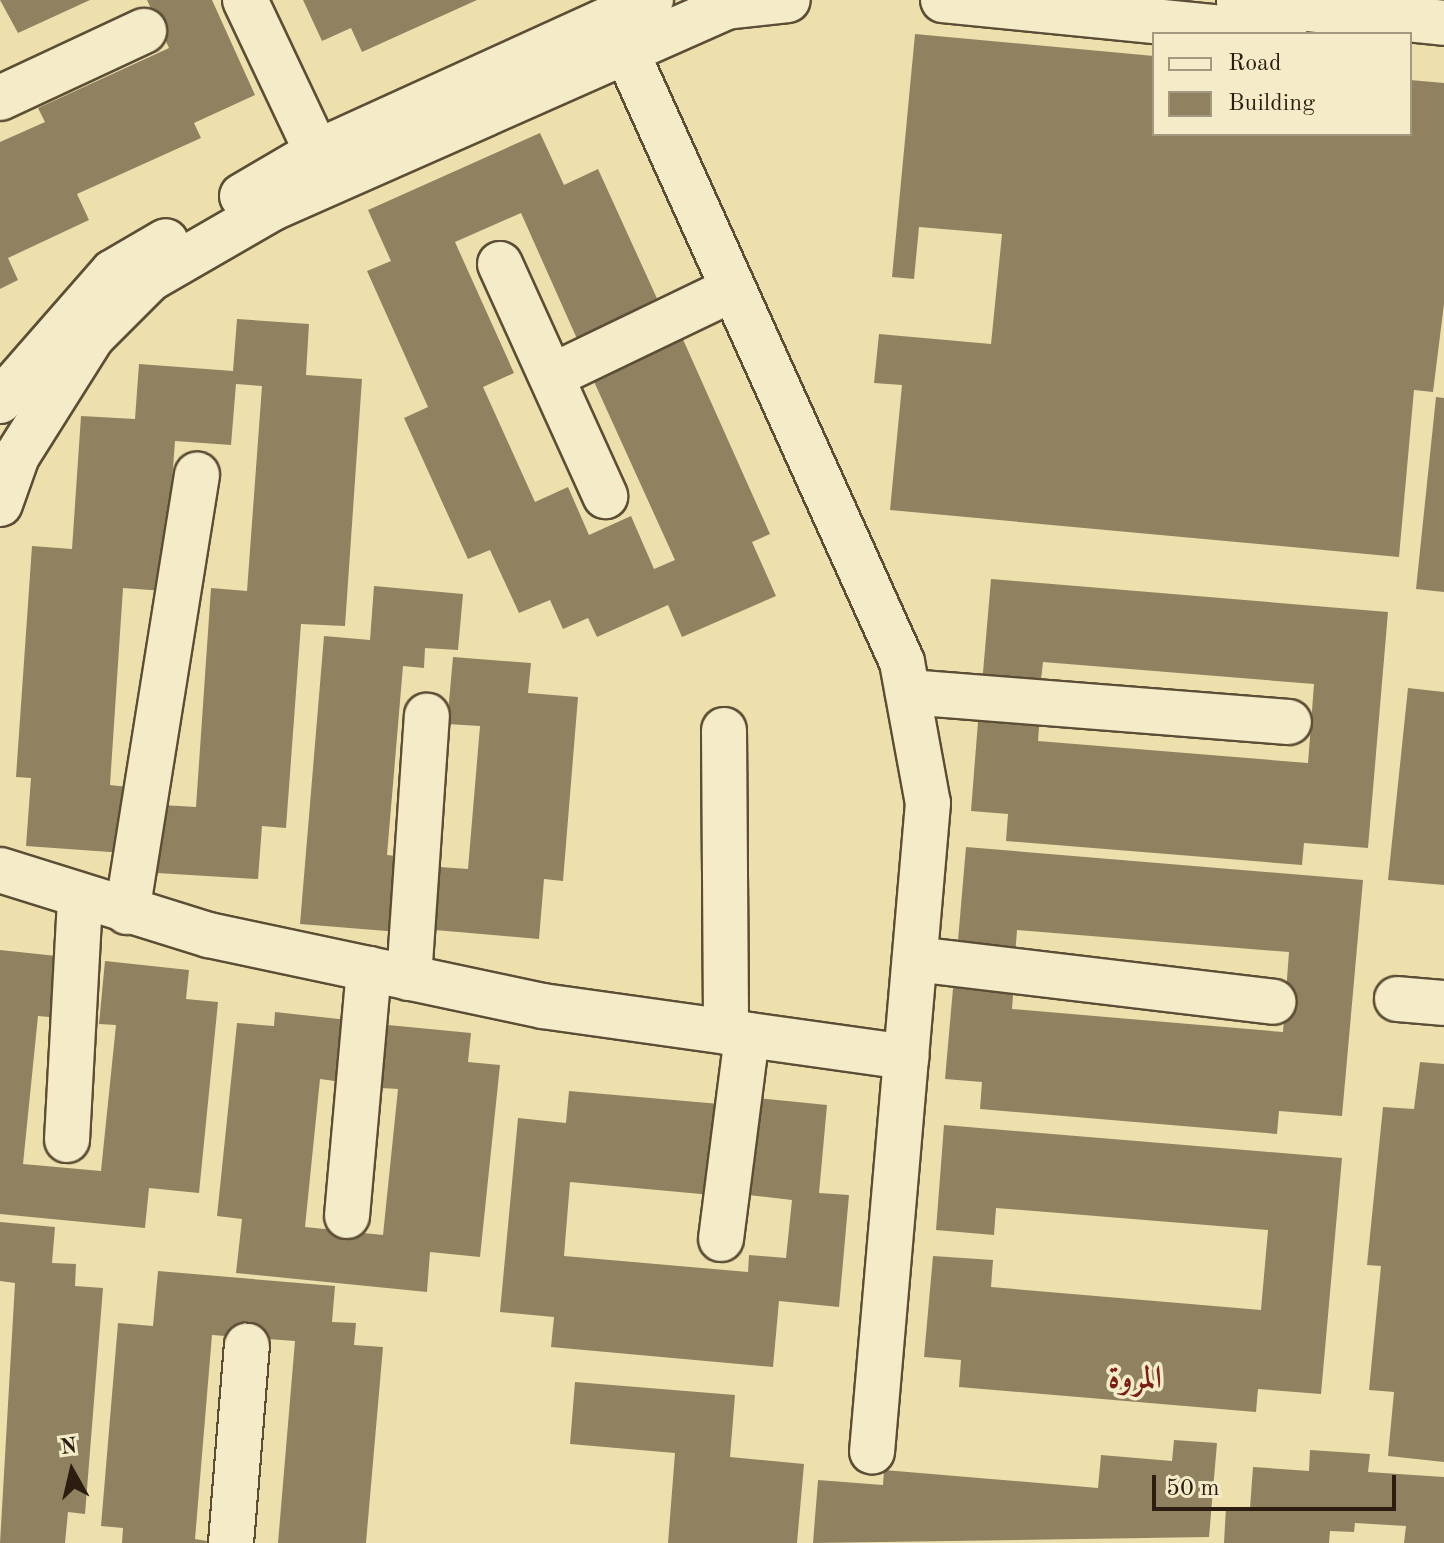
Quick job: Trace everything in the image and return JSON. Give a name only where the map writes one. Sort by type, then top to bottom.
[{"type":"street","points":[[245,0],[317,152]]},
{"type":"street","points":[[0,401],[113,272],[317,152],[651,0]]},
{"type":"street","points":[[0,504],[17,456],[92,337],[150,279],[271,209],[726,7],[788,0]]},
{"type":"street","points":[[943,0],[1264,32]]},
{"type":"street","points":[[1222,0],[1444,23]]},
{"type":"street","points":[[0,98],[144,31]]},
{"type":"street","points":[[1412,47],[1444,50]]},
{"type":"street","points":[[626,51],[902,662],[928,803],[872,1452]]},
{"type":"street","points":[[500,264],[605,496]]},
{"type":"street","points":[[552,376],[733,289]]},
{"type":"street","points":[[127,912],[197,475]]},
{"type":"street","points":[[908,692],[1289,722]]},
{"type":"street","points":[[347,1216],[389,973],[427,716]]},
{"type":"street","points":[[721,1239],[736,1034],[724,730]]},
{"type":"street","points":[[0,870],[127,912],[389,973],[736,1034],[906,1057]]},
{"type":"street","points":[[67,1140],[80,898]]},
{"type":"street","points":[[915,959],[1273,1002]]},
{"type":"street","points":[[1397,999],[1444,1003]]},
{"type":"street","points":[[231,1543],[247,1346]]},
{"type":"building","points":[[0,0],[90,0],[18,33]]},
{"type":"building","points":[[147,0],[212,0],[255,95],[194,123],[201,138],[77,194],[89,220],[8,258],[18,280],[0,289],[0,142],[45,122],[38,108],[169,48]]},
{"type":"building","points":[[303,0],[477,0],[362,52],[351,28],[322,41]]},
{"type":"building","points":[[915,34],[1152,56],[1152,136],[1412,136],[1412,80],[1444,83],[1444,304],[1433,392],[1414,390],[1399,557],[890,510],[902,385],[874,383],[879,334],[991,344],[1002,234],[919,227],[914,279],[892,277]]},
{"type":"building","points":[[540,133],[564,185],[598,169],[660,305],[578,341],[521,213],[455,242],[514,373],[483,387],[535,502],[568,487],[589,535],[631,516],[654,569],[675,560],[591,375],[681,335],[770,534],[752,542],[776,596],[682,637],[668,605],[597,637],[588,618],[563,629],[550,600],[519,613],[490,550],[468,559],[404,418],[428,407],[367,271],[391,261],[368,210]]},
{"type":"building","points":[[237,319],[309,324],[306,375],[362,379],[345,626],[301,624],[286,828],[262,826],[258,879],[157,873],[162,805],[196,807],[211,588],[247,591],[262,386],[236,384],[231,445],[175,441],[164,591],[123,588],[110,785],[128,787],[124,853],[26,846],[31,778],[16,777],[32,546],[72,549],[81,416],[135,419],[139,364],[233,371]]},
{"type":"building","points":[[1436,397],[1444,398],[1444,592],[1416,589]]},
{"type":"building","points":[[991,579],[1388,612],[1368,848],[1304,843],[1302,865],[1006,841],[1008,814],[971,811],[979,709],[1040,714],[1038,741],[1308,763],[1314,684],[1043,662],[1040,689],[982,684]]},
{"type":"building","points":[[374,586],[463,594],[458,650],[425,648],[424,668],[403,666],[387,855],[406,857],[399,932],[300,924],[324,636],[370,640]]},
{"type":"building","points":[[453,657],[531,663],[528,693],[578,697],[563,881],[544,879],[539,939],[435,930],[440,867],[468,869],[480,726],[447,724]]},
{"type":"building","points":[[1408,688],[1444,692],[1444,885],[1388,880]]},
{"type":"building","points":[[966,847],[1363,880],[1342,1116],[1279,1111],[1277,1134],[980,1109],[982,1082],[945,1079],[954,977],[1014,982],[1012,1009],[1283,1032],[1289,952],[1017,930],[1015,956],[957,952]]},
{"type":"building","points":[[0,950],[66,957],[60,1018],[38,1016],[23,1164],[101,1171],[116,1025],[99,1024],[105,961],[189,970],[186,999],[218,1002],[199,1193],[149,1188],[145,1228],[0,1214]]},
{"type":"building","points":[[275,1012],[348,1020],[342,1082],[320,1079],[305,1227],[383,1235],[398,1089],[381,1088],[388,1025],[471,1033],[468,1062],[500,1065],[480,1257],[430,1252],[427,1292],[236,1273],[242,1219],[217,1216],[237,1023],[274,1026]]},
{"type":"building","points":[[1420,1062],[1444,1064],[1444,1462],[1388,1456],[1394,1392],[1369,1390],[1381,1266],[1367,1265],[1383,1107],[1414,1109]]},
{"type":"building","points":[[569,1091],[720,1104],[712,1195],[570,1182],[564,1256],[748,1272],[749,1255],[786,1258],[792,1200],[748,1195],[756,1098],[827,1105],[819,1193],[849,1195],[839,1307],[779,1301],[773,1367],[551,1347],[554,1317],[500,1312],[518,1118],[566,1123]]},
{"type":"building","points":[[944,1125],[1342,1158],[1321,1394],[1258,1389],[1256,1412],[959,1387],[961,1360],[924,1357],[933,1256],[993,1260],[991,1287],[1261,1310],[1268,1230],[996,1208],[994,1235],[936,1230]]},
{"type":"building","points":[[0,1222],[55,1227],[52,1263],[76,1264],[75,1286],[103,1288],[85,1514],[68,1512],[65,1543],[0,1543],[15,1283],[0,1281]]},
{"type":"building","points":[[158,1271],[335,1286],[332,1322],[356,1323],[354,1345],[383,1347],[366,1543],[278,1543],[295,1341],[212,1335],[195,1539],[219,1543],[122,1543],[123,1528],[101,1526],[118,1323],[153,1326]]},
{"type":"building","points":[[575,1382],[735,1395],[730,1457],[804,1464],[797,1543],[668,1543],[675,1453],[570,1444]]},
{"type":"building","points":[[1174,1440],[1217,1443],[1209,1537],[813,1543],[818,1480],[883,1485],[884,1470],[1098,1488],[1101,1455],[1172,1461]]},
{"type":"building","points":[[1310,1450],[1370,1454],[1368,1472],[1444,1477],[1444,1543],[1404,1543],[1406,1526],[1355,1523],[1354,1532],[1330,1531],[1329,1543],[1224,1543],[1226,1507],[1250,1508],[1253,1467],[1309,1471]]},
{"type":"district","name":"المروة","points":[[1135,1380]]}]
